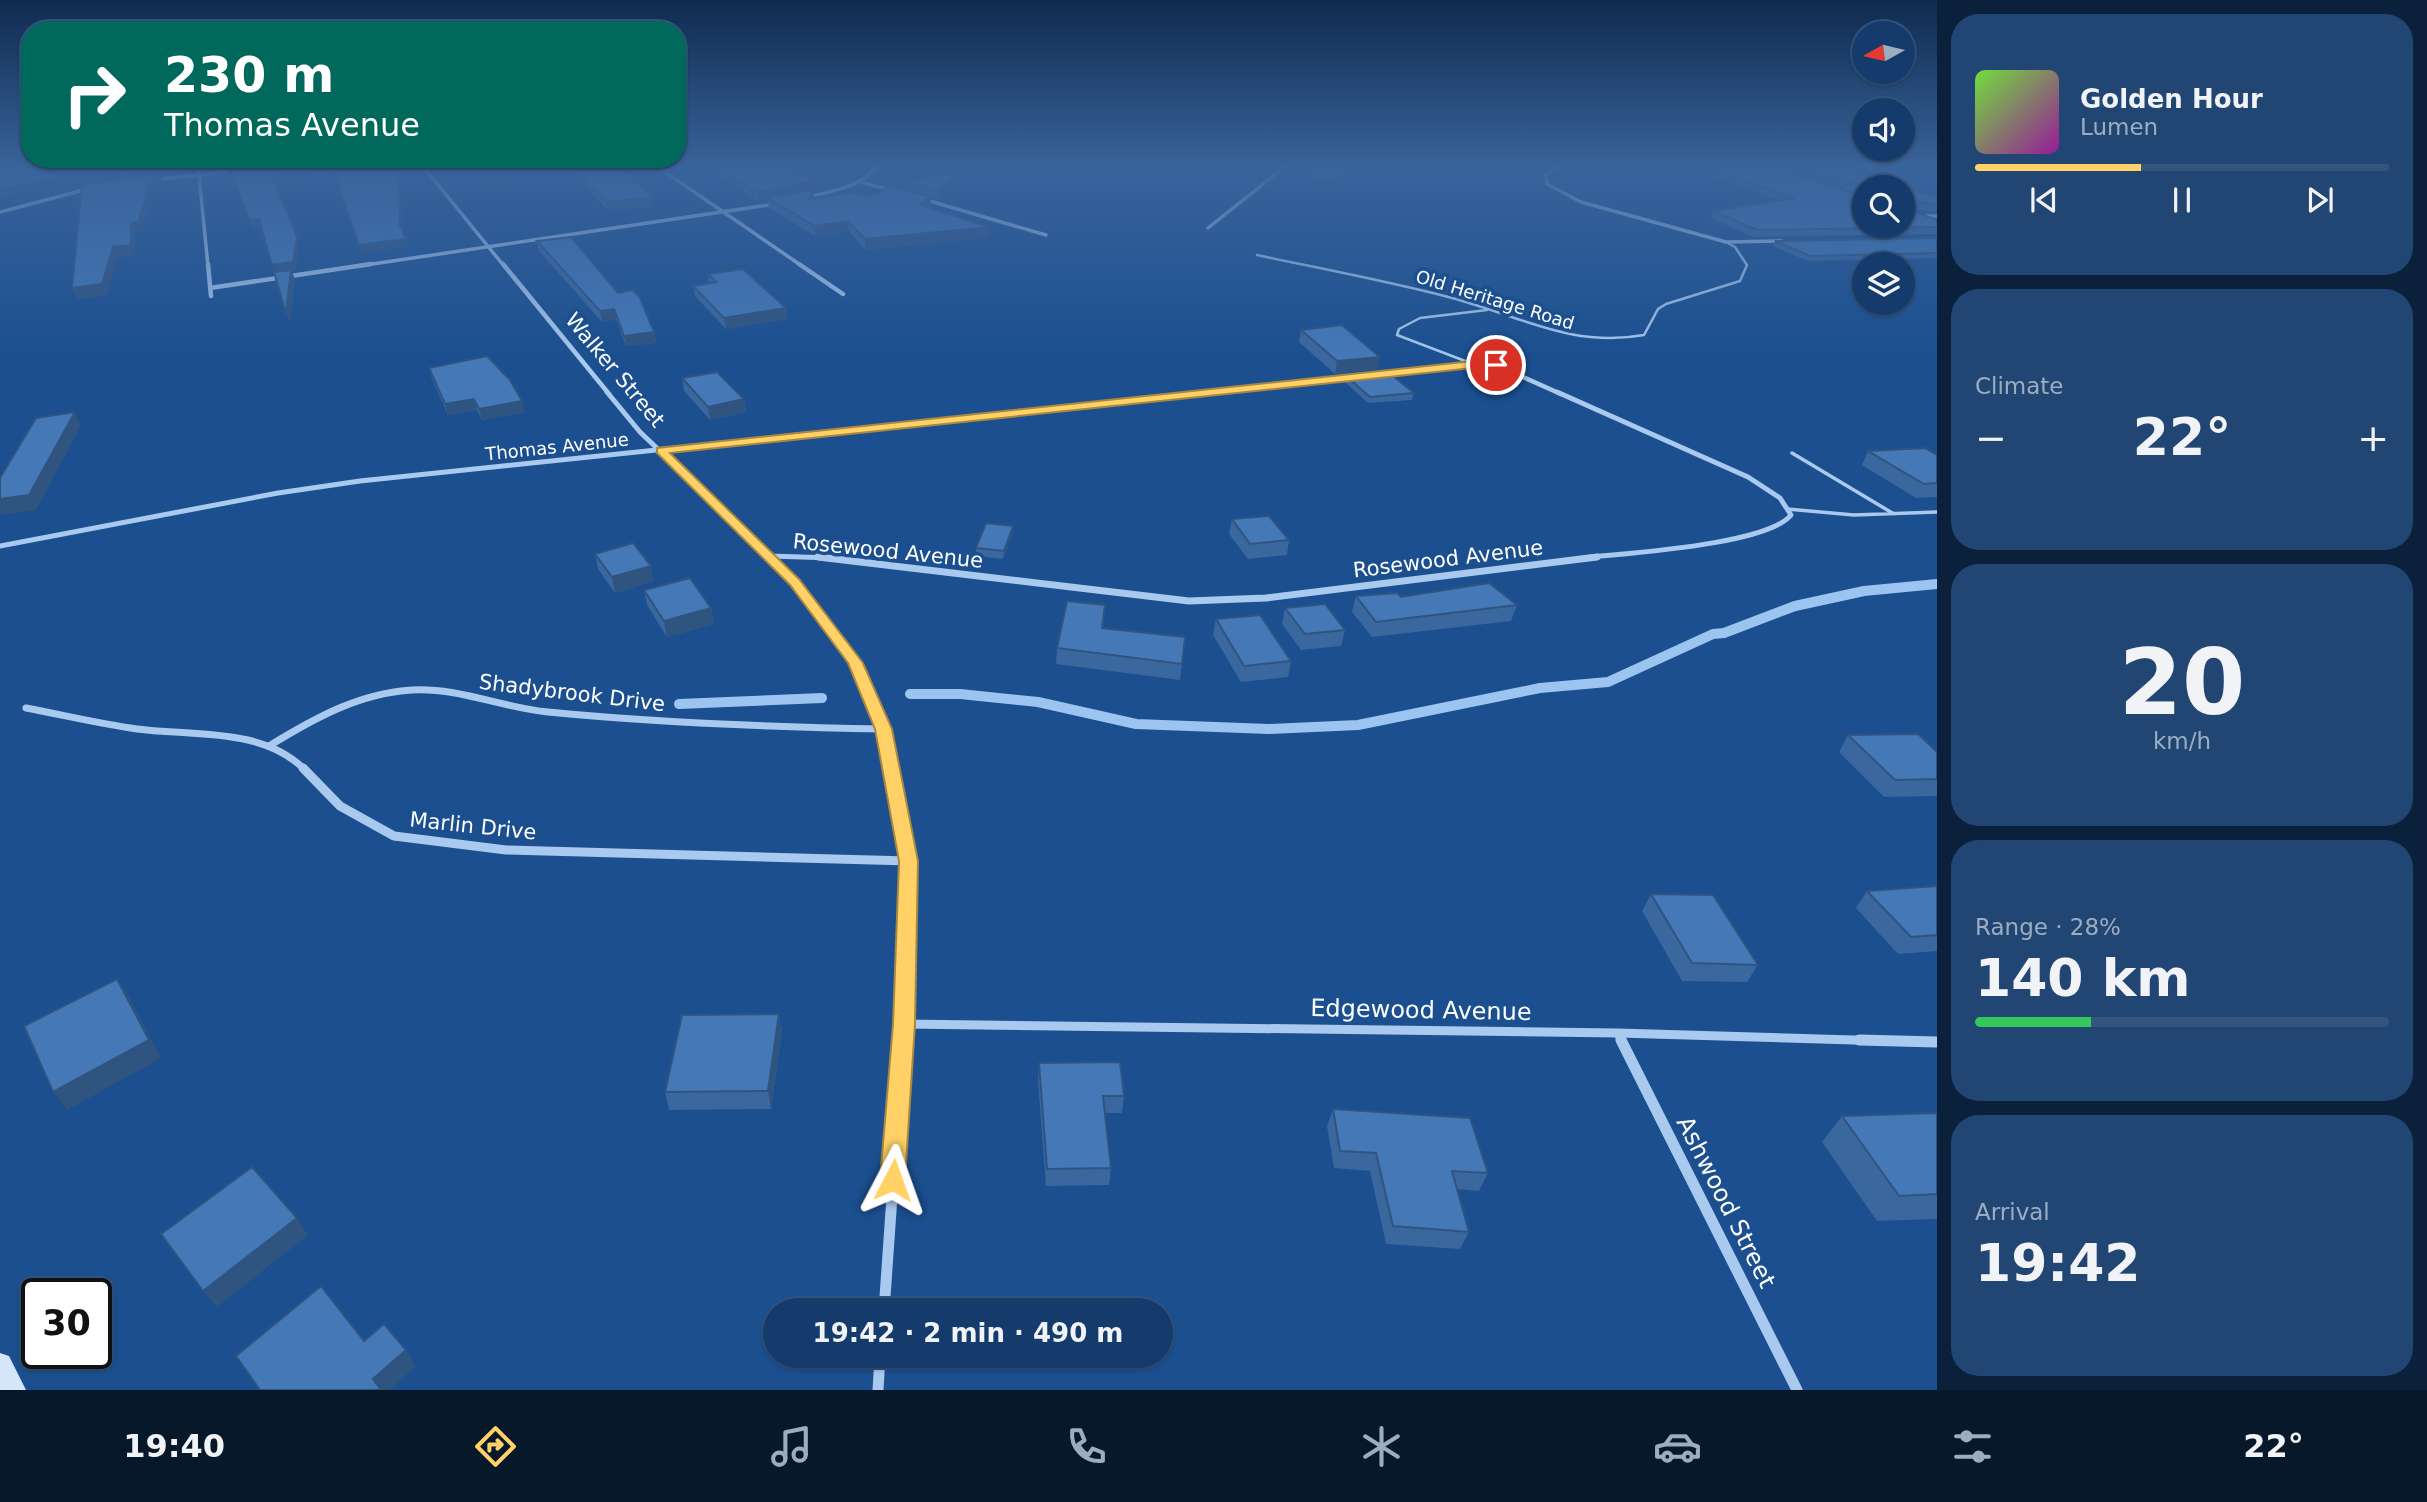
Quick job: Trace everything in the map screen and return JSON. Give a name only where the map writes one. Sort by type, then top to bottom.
[{"type":"street","points":[[204,230],[211,296]]},
{"type":"street","name":"Walker Street","points":[[474,230],[640,432],[794,582],[856,663],[884,729],[909,861],[904,1024],[885,1298]]},
{"type":"street","points":[[210,288],[607,230]]},
{"type":"street","points":[[750,230],[843,294]]},
{"type":"street","points":[[1028,230],[1046,235]]},
{"type":"street","points":[[1685,230],[1726,242],[1792,241]]},
{"type":"street","points":[[1380,374],[1473,364],[1496,365],[1748,477],[1780,498],[1787,509]]},
{"type":"street","name":"Thomas Avenue","points":[[0,546],[278,493],[360,481],[1367,376]]},
{"type":"street","name":"Rosewood Avenue","points":[[769,556],[805,555],[1162,599],[1266,598],[1730,540],[1783,525],[1791,516],[1787,509]]},
{"type":"street","name":"Shadybrook Drive","points":[[269,746],[317,716],[374,696],[414,690],[516,708],[608,719],[714,726],[884,729]]},
{"type":"street","name":"Marlin Drive","points":[[26,708],[109,725],[247,740],[269,746],[297,762],[340,806],[364,822],[394,836],[506,850],[909,861]]},
{"type":"street","name":"Edgewood Avenue","points":[[904,1024],[1618,1033],[1937,1042]]},
{"type":"street","name":"Ashwood Street","points":[[1618,1033],[1797,1390]]},
{"type":"street","points":[[878,1390],[879,1368]]},
{"type":"lane","name":"Old Heritage Road","points":[[1257,255],[1450,297],[1574,339],[1626,340],[1644,335],[1658,309],[1665,304],[1740,281],[1747,265],[1735,247],[1726,242]]},
{"type":"lane","points":[[1473,364],[1397,335],[1399,329],[1420,318],[1489,310]]},
{"type":"lane","points":[[1792,453],[1894,514]]},
{"type":"lane","points":[[1787,509],[1894,514],[1937,512]]},
{"type":"building","points":[[78,230],[131,230],[131,245],[113,247],[102,284],[72,288]]},
{"type":"building","points":[[262,230],[294,230],[297,237],[293,262],[272,265]]},
{"type":"building","points":[[354,230],[402,230],[406,239],[359,245]]},
{"type":"building","points":[[856,230],[959,230],[865,239]]},
{"type":"building","points":[[571,237],[618,293],[633,290],[640,298],[654,332],[624,336],[614,309],[600,311],[537,241]]},
{"type":"building","points":[[1934,238],[1937,239],[1937,253],[1852,252],[1852,255],[1810,256],[1775,241]]},
{"type":"building","points":[[743,269],[786,308],[724,318],[693,286],[716,282],[708,274]]},
{"type":"building","points":[[291,270],[286,313],[274,272]]},
{"type":"building","points":[[1342,325],[1380,357],[1337,361],[1301,330]]},
{"type":"building","points":[[487,356],[510,380],[522,401],[479,409],[474,399],[445,404],[429,368]]},
{"type":"building","points":[[717,372],[744,399],[708,407],[682,378]]},
{"type":"building","points":[[1388,372],[1414,393],[1370,397],[1346,376]]},
{"type":"building","points":[[75,412],[29,495],[0,499],[0,478],[36,418]]},
{"type":"building","points":[[1925,448],[1937,455],[1937,483],[1924,484],[1868,451]]},
{"type":"building","points":[[1269,516],[1289,540],[1250,544],[1232,519]]},
{"type":"building","points":[[986,523],[1013,526],[1004,551],[976,548]]},
{"type":"building","points":[[633,543],[651,566],[612,577],[595,554]]},
{"type":"building","points":[[690,578],[711,608],[664,621],[644,590]]},
{"type":"building","points":[[1489,583],[1517,605],[1376,622],[1356,596],[1397,593],[1401,597]]},
{"type":"building","points":[[1067,601],[1105,605],[1102,628],[1185,637],[1182,664],[1057,648]]},
{"type":"building","points":[[1325,604],[1345,630],[1305,634],[1285,608]]},
{"type":"building","points":[[1260,615],[1291,661],[1244,666],[1216,619]]},
{"type":"building","points":[[1918,734],[1937,752],[1937,779],[1895,780],[1848,735]]},
{"type":"building","points":[[1937,886],[1937,935],[1911,937],[1867,891]]},
{"type":"building","points":[[1651,894],[1713,895],[1758,965],[1692,963]]},
{"type":"building","points":[[117,979],[149,1040],[53,1092],[24,1026]]},
{"type":"building","points":[[779,1014],[768,1091],[665,1092],[682,1015]]},
{"type":"building","points":[[1120,1062],[1124,1096],[1103,1096],[1111,1168],[1047,1169],[1039,1063]]},
{"type":"building","points":[[1333,1109],[1470,1118],[1488,1173],[1452,1171],[1469,1232],[1393,1226],[1376,1153],[1340,1151]]},
{"type":"building","points":[[1937,1113],[1937,1194],[1899,1196],[1842,1116]]},
{"type":"building","points":[[252,1167],[297,1218],[203,1291],[161,1234]]},
{"type":"building","points":[[321,1286],[364,1341],[384,1324],[406,1350],[373,1379],[381,1390],[260,1390],[236,1356]]},
{"type":"waterway","points":[[910,694],[960,694],[1038,702],[1136,724],[1269,729],[1358,725],[1540,688],[1608,682],[1713,634],[1724,633],[1795,606],[1864,591],[1937,584]]},
{"type":"waterway","points":[[679,704],[822,698]]},
{"type":"route","points":[[893,1180],[904,1024],[909,861],[884,729],[856,663],[794,582],[746,531],[661,451],[1473,364],[1496,365]]}]
